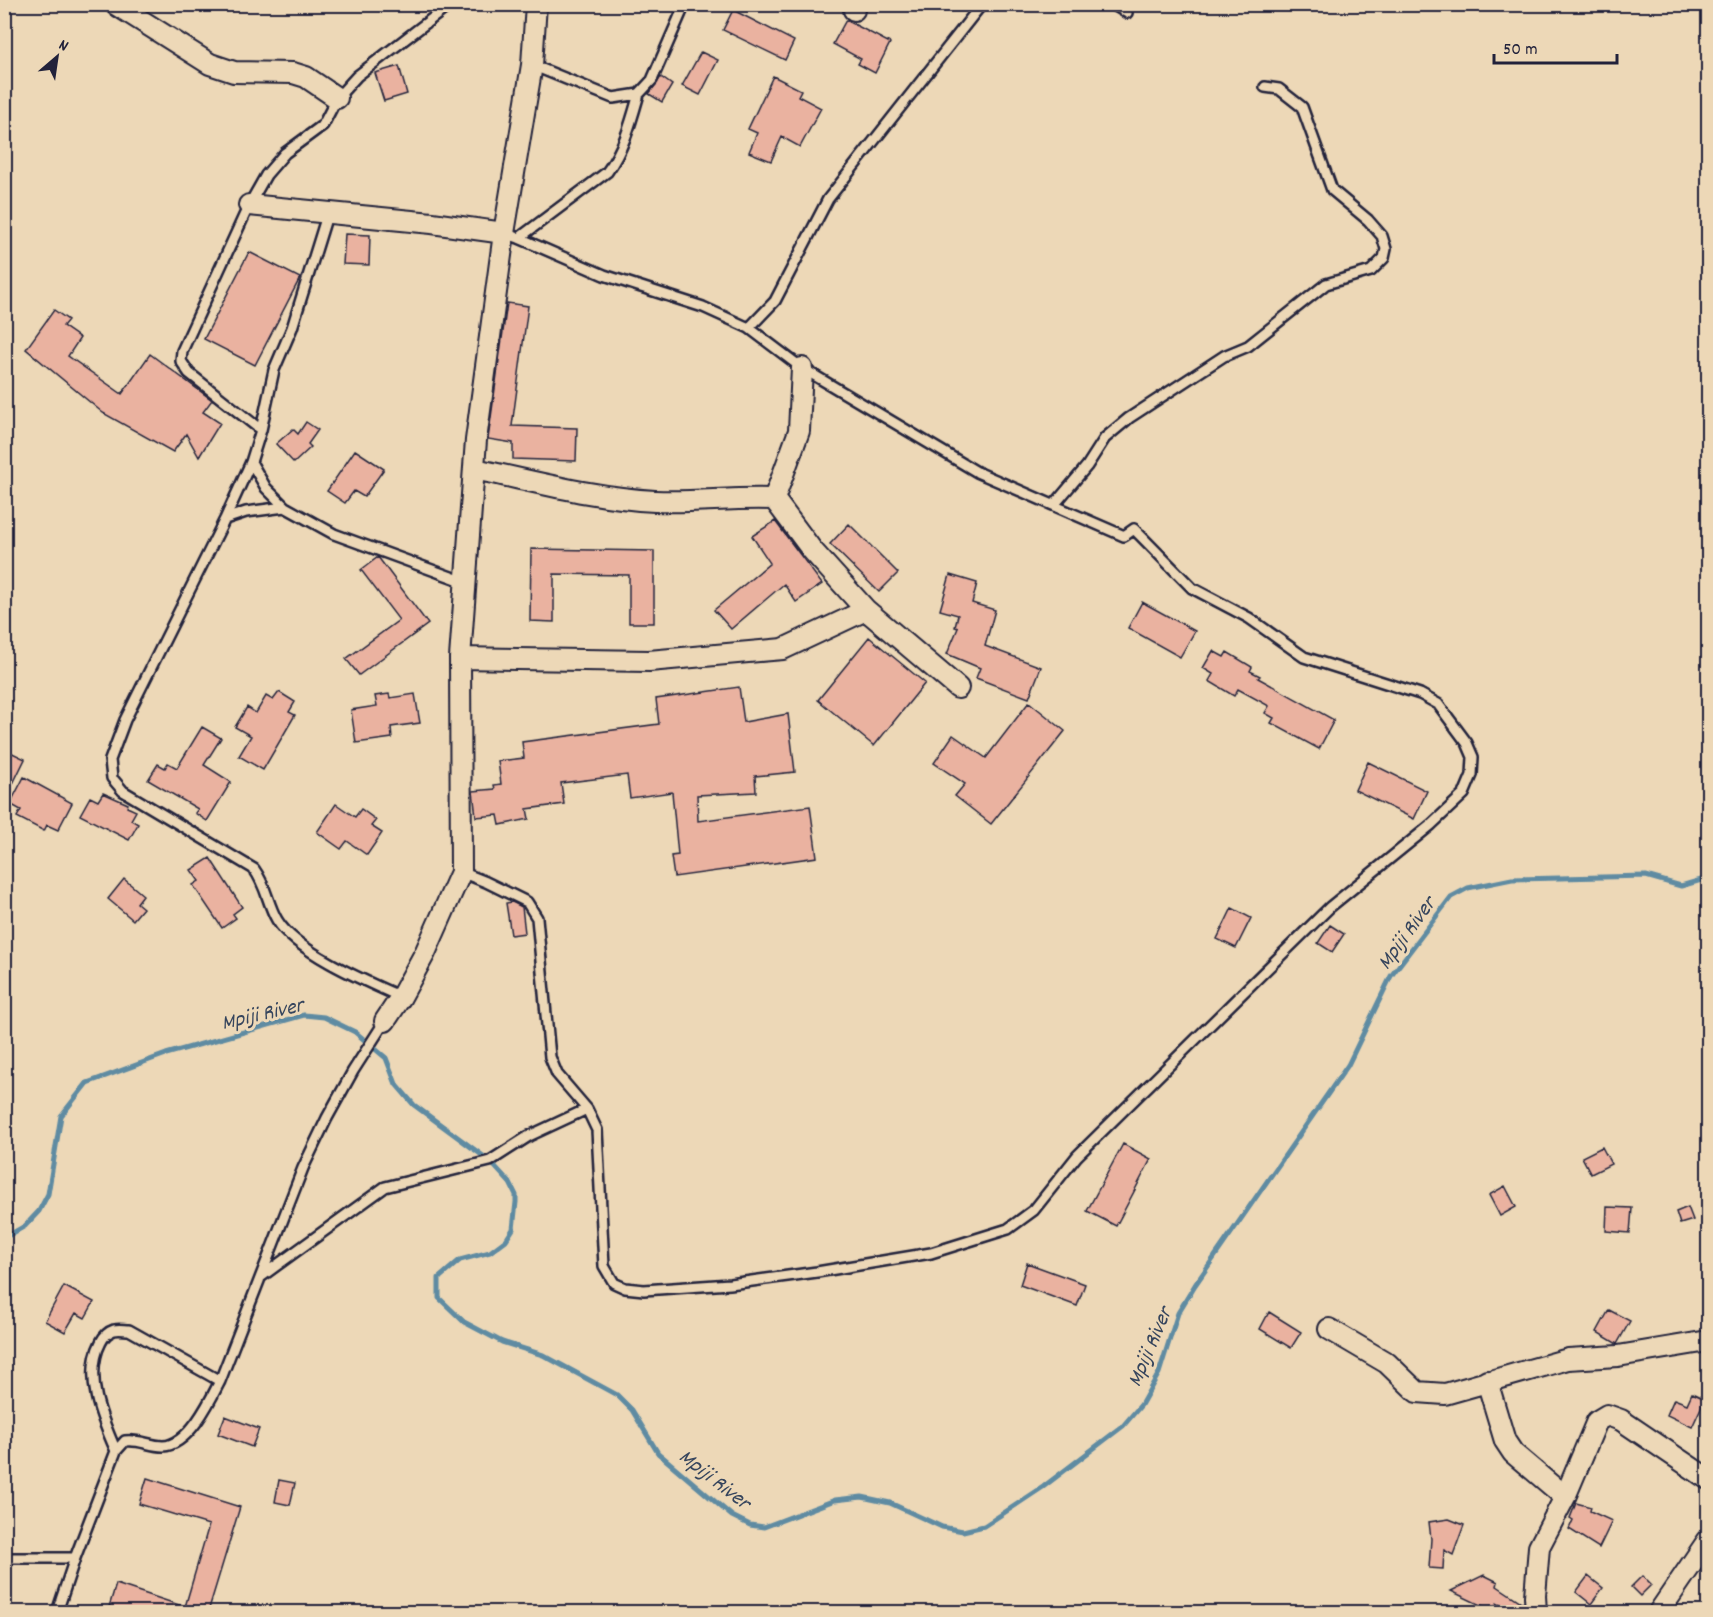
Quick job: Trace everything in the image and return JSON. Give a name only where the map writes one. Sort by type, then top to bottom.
[{"type":"street","points":[[116,4],[210,64],[234,72],[293,73],[306,77],[337,98]]},
{"type":"street","points":[[385,1021],[401,997],[425,952],[460,873],[460,658],[474,469],[512,236],[532,65],[536,4]]},
{"type":"street","points":[[249,205],[328,212],[512,236]]},
{"type":"street","points":[[774,499],[799,431],[802,368]]},
{"type":"street","points":[[474,469],[620,498],[657,501],[774,499]]},
{"type":"street","points":[[774,499],[812,550],[866,610],[958,688]]},
{"type":"street","points":[[460,658],[649,661],[783,649],[866,610]]},
{"type":"street","points":[[1329,1329],[1387,1363],[1417,1392],[1445,1394],[1568,1359],[1618,1356],[1708,1341]]},
{"type":"street","points":[[1487,1381],[1505,1441],[1513,1453],[1565,1497]]},
{"type":"street","points":[[1536,1612],[1539,1547],[1565,1497],[1597,1420],[1607,1415],[1621,1420],[1708,1479]]},
{"type":"street","points":[[1659,1612],[1708,1540]]},
{"type":"lane","points":[[261,430],[189,372],[180,361],[182,351],[249,205],[266,175],[285,153],[322,125],[337,98],[357,76],[452,4]]},
{"type":"lane","points":[[512,236],[607,172],[617,158],[639,94],[652,80],[686,4]]},
{"type":"lane","points":[[749,328],[775,301],[828,199],[982,4]]},
{"type":"lane","points":[[1112,4],[1127,13]]},
{"type":"lane","points":[[532,65],[613,98],[639,94]]},
{"type":"lane","points":[[1054,506],[1088,466],[1105,438],[1130,418],[1224,356],[1248,346],[1326,284],[1371,271],[1384,258],[1386,249],[1382,236],[1368,220],[1332,190],[1302,107],[1280,88],[1265,87]]},
{"type":"lane","points":[[328,212],[292,328],[274,370],[261,430],[251,462],[125,720],[111,760],[112,778],[123,791],[254,870],[263,881],[276,919],[286,932],[324,960],[401,997]]},
{"type":"lane","points":[[460,873],[486,882],[527,902],[537,918],[550,1057],[557,1074],[587,1109],[597,1130],[604,1266],[614,1283],[625,1288],[644,1290],[730,1284],[931,1253],[1008,1229],[1034,1210],[1077,1156],[1330,907],[1431,825],[1464,794],[1472,775],[1473,757],[1467,743],[1438,704],[1420,694],[1304,657],[1249,618],[1192,588],[1134,529],[1124,536],[977,472],[802,368],[749,328],[703,307],[604,275],[512,236]]},
{"type":"lane","points":[[251,462],[266,488],[285,507],[334,534],[465,582]]},
{"type":"lane","points":[[225,519],[246,512],[285,507]]},
{"type":"lane","points":[[57,1612],[116,1450],[126,1441],[135,1440],[163,1446],[178,1440],[194,1425],[206,1407],[220,1381],[303,1168],[353,1071],[385,1021]]},
{"type":"lane","points":[[262,1276],[385,1187],[490,1161],[529,1136],[587,1109]]},
{"type":"lane","points":[[116,1450],[104,1423],[95,1388],[94,1362],[105,1335],[113,1330],[129,1330],[220,1381]]},
{"type":"lane","points":[[4,1558],[75,1558]]},
{"type":"building","points":[[733,10],[794,41],[785,60],[723,30]]},
{"type":"building","points":[[846,20],[890,43],[875,73],[858,64],[861,59],[833,44]]},
{"type":"building","points":[[701,52],[718,60],[700,95],[682,86]]},
{"type":"building","points":[[399,66],[407,94],[384,101],[375,73]]},
{"type":"building","points":[[773,76],[801,90],[798,96],[821,108],[800,147],[782,137],[771,161],[749,152],[757,133],[748,129]]},
{"type":"building","points":[[661,77],[672,85],[662,102],[649,94]]},
{"type":"building","points":[[345,234],[370,235],[369,265],[343,264]]},
{"type":"building","points":[[249,252],[300,278],[255,365],[204,339]]},
{"type":"building","points":[[507,303],[528,306],[512,426],[577,428],[576,461],[513,459],[513,443],[488,439]]},
{"type":"building","points":[[54,310],[68,320],[63,326],[80,338],[68,356],[122,394],[150,354],[212,400],[203,412],[220,423],[199,457],[186,434],[173,452],[103,413],[26,349]]},
{"type":"building","points":[[306,422],[318,430],[308,444],[311,447],[294,463],[276,444],[293,429],[298,434]]},
{"type":"building","points":[[355,450],[384,469],[364,497],[354,491],[345,503],[327,491]]},
{"type":"building","points":[[775,521],[822,584],[796,602],[784,584],[731,629],[714,610],[770,563],[752,536]]},
{"type":"building","points":[[849,524],[898,573],[879,592],[830,544]]},
{"type":"building","points":[[531,549],[654,551],[654,623],[629,623],[629,575],[554,574],[554,622],[530,621]]},
{"type":"building","points":[[378,557],[428,624],[359,675],[346,659],[399,620],[361,570]]},
{"type":"building","points":[[950,575],[977,583],[972,603],[995,610],[985,646],[1041,667],[1029,698],[976,678],[980,668],[947,654],[958,628],[955,627],[958,615],[940,610]]},
{"type":"building","points":[[1142,602],[1195,631],[1180,657],[1128,628]]},
{"type":"building","points":[[869,637],[925,683],[874,746],[818,700]]},
{"type":"building","points":[[1213,651],[1224,657],[1227,652],[1252,667],[1250,671],[1260,676],[1258,678],[1334,720],[1319,749],[1271,723],[1274,718],[1265,713],[1269,706],[1238,689],[1234,696],[1209,681],[1213,674],[1203,668]]},
{"type":"building","points":[[739,687],[744,722],[788,714],[795,772],[755,776],[756,792],[697,795],[698,821],[810,806],[817,857],[674,877],[671,856],[678,855],[672,792],[630,798],[627,775],[561,783],[564,804],[527,809],[529,819],[500,825],[498,815],[476,817],[473,791],[495,789],[494,785],[501,784],[498,761],[524,758],[522,742],[659,724],[656,699]]},
{"type":"building","points":[[279,692],[295,702],[289,712],[295,715],[263,770],[239,756],[251,736],[235,727],[247,707],[256,713],[266,696],[273,700]]},
{"type":"building","points":[[389,694],[390,698],[415,694],[420,723],[391,727],[392,738],[356,743],[351,710],[377,706],[375,696]]},
{"type":"building","points":[[1029,702],[1065,731],[991,824],[955,796],[965,784],[934,763],[953,735],[986,758]]},
{"type":"building","points":[[202,727],[221,738],[204,765],[231,782],[207,821],[195,813],[198,809],[148,780],[158,764],[165,768],[168,763],[177,768]]},
{"type":"building","points":[[4,749],[25,759],[4,802]]},
{"type":"building","points":[[1368,762],[1427,791],[1414,819],[1355,790]]},
{"type":"building","points":[[24,777],[72,803],[58,830],[47,825],[44,831],[17,817],[21,810],[10,804]]},
{"type":"building","points":[[103,793],[128,804],[127,807],[136,811],[131,820],[138,824],[129,840],[80,815],[90,797],[98,801]]},
{"type":"building","points":[[336,804],[355,817],[361,809],[376,820],[371,826],[382,833],[367,855],[347,841],[341,849],[317,832]]},
{"type":"building","points":[[210,858],[242,907],[233,914],[236,918],[222,928],[193,885],[199,881],[191,870]]},
{"type":"building","points":[[124,879],[143,895],[137,903],[143,908],[133,920],[108,899]]},
{"type":"building","points":[[512,902],[522,907],[525,933],[511,935],[506,903]]},
{"type":"building","points":[[1232,908],[1251,918],[1236,948],[1217,939]]},
{"type":"building","points":[[1330,925],[1344,934],[1332,952],[1318,943]]},
{"type":"building","points":[[1123,1144],[1151,1159],[1116,1226],[1087,1211]]},
{"type":"building","points":[[1602,1147],[1611,1164],[1591,1174],[1582,1157]]},
{"type":"building","points":[[1505,1186],[1516,1207],[1500,1216],[1489,1195]]},
{"type":"building","points":[[1607,1207],[1632,1208],[1630,1233],[1606,1231]]},
{"type":"building","points":[[1688,1207],[1693,1220],[1680,1224],[1676,1212]]},
{"type":"building","points":[[1027,1263],[1085,1284],[1077,1306],[1020,1285]]},
{"type":"building","points":[[64,1286],[94,1302],[85,1318],[76,1313],[65,1332],[45,1321]]},
{"type":"building","points":[[1609,1310],[1630,1321],[1617,1344],[1597,1332]]},
{"type":"building","points":[[1269,1312],[1301,1332],[1291,1348],[1260,1329]]},
{"type":"building","points":[[1692,1393],[1705,1399],[1692,1427],[1667,1415],[1674,1399],[1687,1404]]},
{"type":"building","points":[[225,1416],[259,1429],[252,1447],[218,1434]]},
{"type":"building","points":[[147,1478],[240,1507],[208,1612],[125,1612],[109,1607],[116,1584],[185,1607],[209,1525],[139,1504]]},
{"type":"building","points":[[279,1480],[295,1483],[290,1505],[275,1502]]},
{"type":"building","points":[[1576,1503],[1591,1507],[1590,1511],[1612,1521],[1599,1548],[1569,1529],[1573,1520],[1570,1518]]},
{"type":"building","points":[[1449,1519],[1464,1525],[1453,1555],[1444,1550],[1443,1569],[1429,1568],[1431,1539],[1429,1522]]},
{"type":"building","points":[[1484,1575],[1498,1582],[1497,1586],[1524,1604],[1524,1612],[1511,1612],[1497,1603],[1493,1611],[1451,1591]]},
{"type":"building","points":[[1588,1576],[1603,1588],[1591,1604],[1576,1592]]},
{"type":"building","points":[[1642,1576],[1651,1585],[1640,1596],[1631,1587]]},
{"type":"waterway","name":"Mpiji River","points":[[4,1238],[25,1226],[39,1211],[48,1194],[61,1116],[87,1083],[166,1054],[304,1015],[324,1017],[355,1032],[386,1058],[396,1084],[414,1105],[490,1161],[510,1183],[516,1195],[513,1229],[506,1240],[490,1252],[460,1260],[439,1278],[439,1298],[464,1322],[502,1342],[543,1355],[617,1395],[632,1410],[658,1453],[732,1516],[750,1525],[764,1527],[835,1500],[862,1497],[890,1503],[942,1527],[963,1531],[984,1526],[1043,1487],[1123,1426],[1141,1405],[1159,1373],[1178,1313],[1195,1285],[1348,1065],[1391,976],[1451,897],[1468,888],[1512,879],[1646,876],[1681,886],[1708,878]]}]
